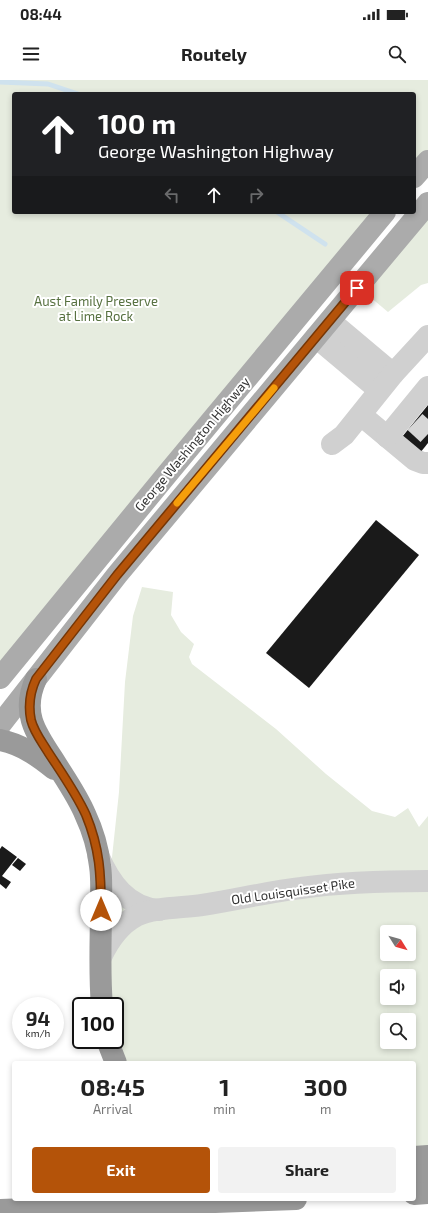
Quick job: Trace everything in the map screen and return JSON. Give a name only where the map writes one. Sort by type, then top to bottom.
[{"type":"highway","points":[[36,679],[32,687],[29,702],[31,721],[39,738],[69,784],[85,813],[98,854],[101,881],[102,997]]},
{"type":"highway","points":[[0,740],[15,744],[33,754],[51,767],[69,784]]},
{"type":"highway","points":[[111,1049],[115,1061]]},
{"type":"highway","points":[[416,1157],[428,1156]]},
{"type":"highway","points":[[416,1176],[428,1175]]},
{"type":"highway","points":[[416,1194],[428,1193]]},
{"type":"highway","points":[[175,1204],[189,1201]]},
{"type":"highway","points":[[0,1210],[248,1201]]},
{"type":"main road","points":[[416,176],[428,161]]},
{"type":"main road","name":"George Washington Highway","points":[[0,725],[117,575],[428,203]]},
{"type":"main road","name":"George Washington Highway","points":[[0,678],[383,214]]},
{"type":"main road","points":[[302,312],[330,321]]},
{"type":"main road","points":[[302,312],[316,337]]},
{"type":"street","points":[[330,321],[393,374]]},
{"type":"street","points":[[316,337],[379,390]]},
{"type":"street","points":[[332,444],[344,435],[393,374],[424,347]]},
{"type":"street","points":[[387,437],[410,418],[427,390]]},
{"type":"street","points":[[360,415],[415,460],[423,464],[428,463]]},
{"type":"street","points":[[0,664],[40,631]]},
{"type":"street","points":[[98,854],[108,875],[119,891],[135,904],[150,909],[159,910]]},
{"type":"street","name":"Old Louisquisset Pike","points":[[159,910],[203,905],[274,892],[334,884],[373,881],[428,881]]},
{"type":"street","points":[[101,957],[110,939],[128,921],[143,913],[159,910]]},
{"type":"green space","name":"Aust Family Preserve at Lime Rock","points":[[0,80],[428,80],[428,151],[416,166],[416,92],[12,92],[12,214],[376,214],[0,664]]},
{"type":"green space","points":[[428,197],[428,283],[421,285],[388,312],[357,286],[414,214],[416,214]]},
{"type":"green space","points":[[142,587],[173,592],[171,615],[181,632],[194,644],[189,657],[192,664],[276,729],[326,774],[372,811],[395,817],[408,808],[419,827],[428,816],[428,1150],[416,1151],[416,1061],[107,1061],[111,1049],[124,1049],[124,997],[97,997],[119,792],[125,682],[133,616]]},
{"type":"building","points":[[428,405],[428,443],[420,453],[402,437]]},
{"type":"building","points":[[376,520],[419,555],[309,688],[266,653]]},
{"type":"building","points":[[2,846],[17,857],[2,876],[11,882],[6,889],[0,884],[0,849]]},
{"type":"building","points":[[18,858],[26,864],[20,871],[12,865]]},
{"type":"waterway","points":[[0,82],[48,84],[72,92]]},
{"type":"waterway","points":[[280,214],[325,244]]},
{"type":"tunnel","points":[[415,422],[428,434]]},
{"type":"slow traffic","points":[[177,503],[274,388]]},
{"type":"route","points":[[101,910],[100,867],[91,828],[78,799],[34,729],[31,721],[29,702],[32,687],[36,679],[80,621],[117,575],[357,288]]}]
